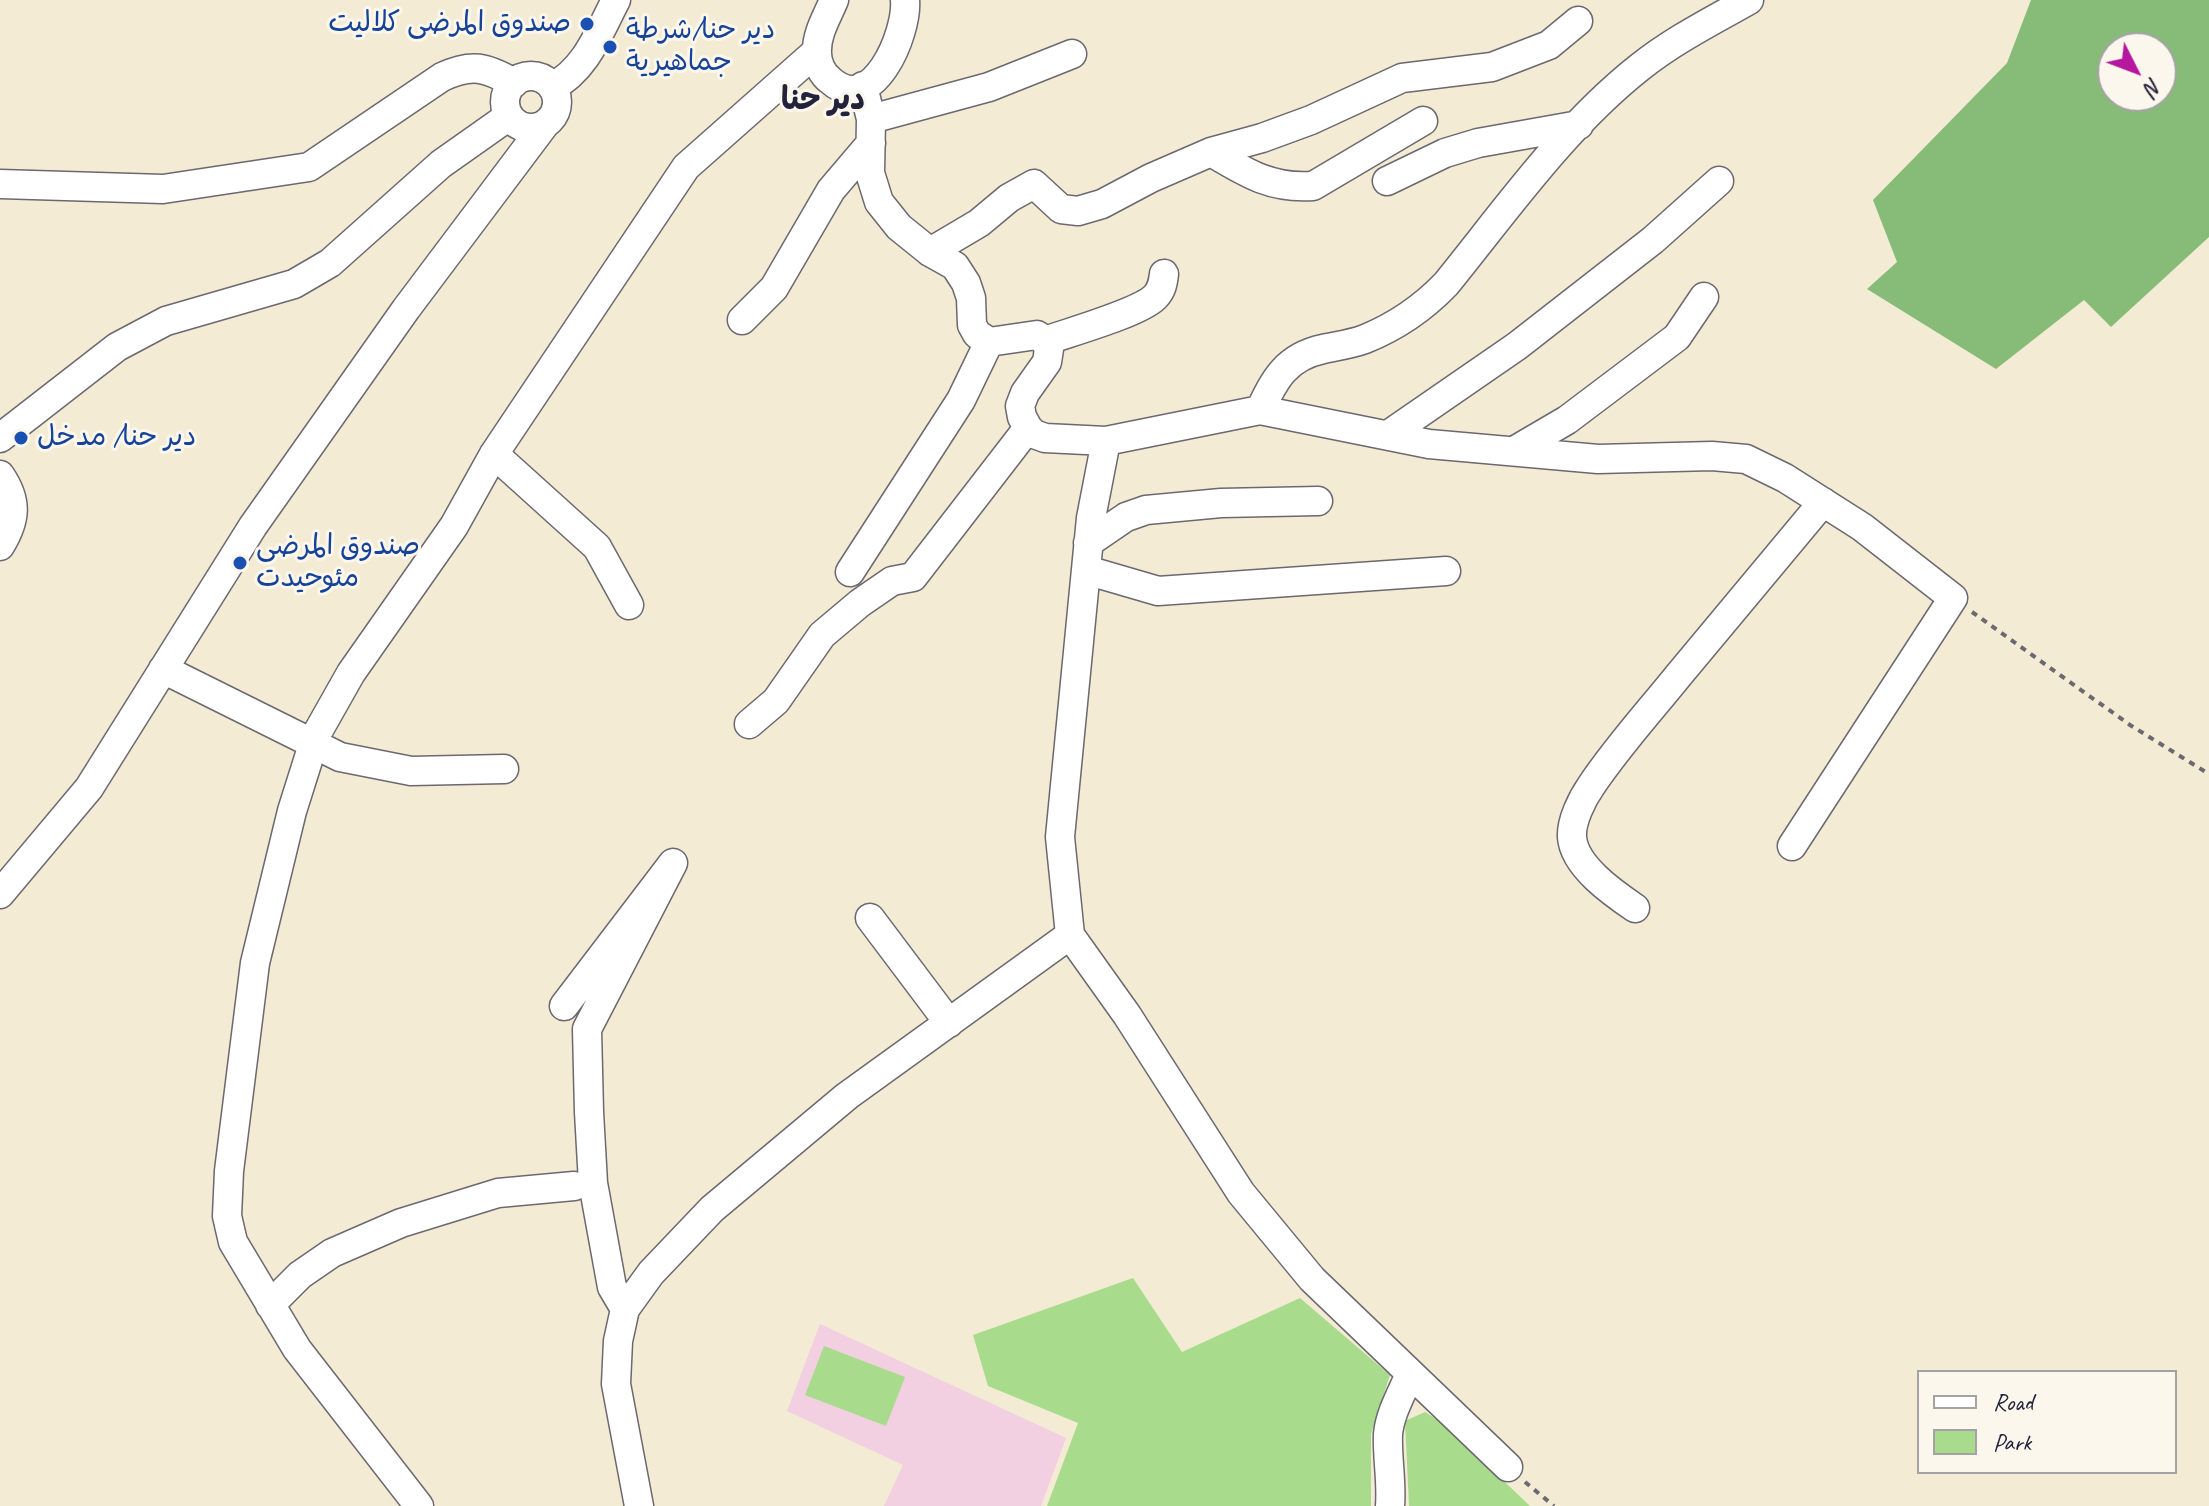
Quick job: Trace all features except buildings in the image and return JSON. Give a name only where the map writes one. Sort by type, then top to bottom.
[{"type":"street","points":[[552,87],[576,71],[616,0]]},
{"type":"street","points":[[834,0],[818,36],[816,55],[823,74],[834,84],[851,90],[879,75],[893,55],[903,29],[905,0]]},
{"type":"street","points":[[1260,410],[1274,381],[1300,357],[1360,341],[1408,318],[1429,302],[1555,150],[1605,98],[1640,67],[1673,44],[1749,0]]},
{"type":"street","points":[[930,252],[979,223],[1009,198],[1034,184],[1061,209],[1078,211],[1102,204],[1211,152],[1311,120],[1402,78],[1492,67],[1549,45],[1578,21]]},
{"type":"street","points":[[419,1506],[297,1349],[233,1242],[227,1216],[229,1171],[255,963],[292,811],[316,735],[351,673],[454,526],[494,454],[686,167],[817,51]]},
{"type":"street","points":[[742,320],[774,288],[831,190],[871,131],[1072,54]]},
{"type":"street","points":[[0,184],[163,189],[309,167],[458,69],[488,69],[514,83]]},
{"type":"street","points":[[0,894],[89,788],[253,526],[406,309],[554,115],[557,99],[552,87],[544,80],[528,76],[514,83],[506,99],[509,116],[523,127],[545,124]]},
{"type":"street","points":[[863,86],[871,131],[870,173],[879,202],[899,227],[930,252],[955,266],[971,298],[972,325],[977,334],[989,342],[1037,335],[1049,349],[1047,362],[1025,393],[1020,406],[1022,417],[1034,434],[1045,438],[1106,441],[1260,410],[1429,444],[1598,459],[1712,456],[1746,459],[1785,478],[1862,527],[1953,598],[1792,846]]},
{"type":"street","points":[[0,438],[117,347],[166,321],[294,284],[330,263],[441,164],[509,116]]},
{"type":"street","points":[[1211,152],[1249,175],[1276,185],[1313,186],[1423,121]]},
{"type":"street","points":[[1387,181],[1445,153],[1478,143],[1579,125]]},
{"type":"street","points":[[1388,435],[1517,346],[1653,240],[1719,181]]},
{"type":"street","points":[[1045,341],[1127,312],[1155,297],[1163,284],[1164,274]]},
{"type":"street","points":[[1514,451],[1567,420],[1677,337],[1704,297]]},
{"type":"street","points":[[850,572],[961,400],[989,342]]},
{"type":"street","points":[[749,724],[776,701],[822,635],[892,581],[913,577],[1028,428]]},
{"type":"street","points":[[1106,441],[1091,518],[1060,837],[1070,935],[1127,1015],[1241,1193],[1312,1279],[1508,1467]]},
{"type":"street","points":[[494,454],[597,547],[629,605]]},
{"type":"street","points":[[0,475],[13,503],[11,525],[0,546]]},
{"type":"street","points":[[1087,556],[1126,517],[1146,510],[1221,503],[1318,501]]},
{"type":"street","points":[[1635,908],[1600,883],[1578,854],[1572,839],[1579,810],[1590,788],[1623,743],[1823,502]]},
{"type":"street","points":[[1087,556],[1158,591],[1446,571]]},
{"type":"street","points":[[163,669],[340,757],[411,771],[504,769]]},
{"type":"street","points":[[564,1006],[673,863],[587,1029],[593,1183],[612,1287],[625,1309]]},
{"type":"street","points":[[870,918],[949,1023]]},
{"type":"street","points":[[639,1506],[616,1384],[618,1341],[625,1309],[651,1273],[712,1209],[847,1096],[1070,935]]},
{"type":"street","points":[[270,1305],[300,1275],[332,1253],[401,1223],[498,1193],[574,1186]]},
{"type":"street","points":[[1390,1506],[1388,1435],[1392,1414],[1410,1374]]},
{"type":"path","points":[[1953,598],[2130,725],[2209,774]]},
{"type":"path","points":[[1508,1467],[1554,1506]]},
{"type":"shaded area","points":[[820,1324],[1066,1438],[1041,1506],[884,1506],[903,1465],[787,1411]]},
{"type":"green space","points":[[2031,0],[2209,0],[2209,237],[2111,327],[2084,300],[1996,369],[1867,289],[1897,262],[1873,200],[2007,63]]},
{"type":"green space","points":[[1133,1278],[1182,1352],[1300,1298],[1390,1375],[1371,1434],[1371,1506],[1047,1506],[1078,1423],[988,1386],[973,1335]]},
{"type":"green space","points":[[824,1346],[905,1377],[886,1426],[805,1395]]},
{"type":"green space","points":[[1425,1412],[1445,1425],[1530,1506],[1409,1506],[1405,1421]]},
{"type":"place","name":"صندوق المرضى كلاليت","points":[[587,24]]},
{"type":"place","name":"دير حنا/شرطة جماهيرية","points":[[610,47]]},
{"type":"place","name":"دير حنا/ مدخل","points":[[21,438]]},
{"type":"place","name":"صندوق المرضى مئوحيدت","points":[[240,563]]},
{"type":"district","name":"دير حنا","points":[[823,101]]}]
